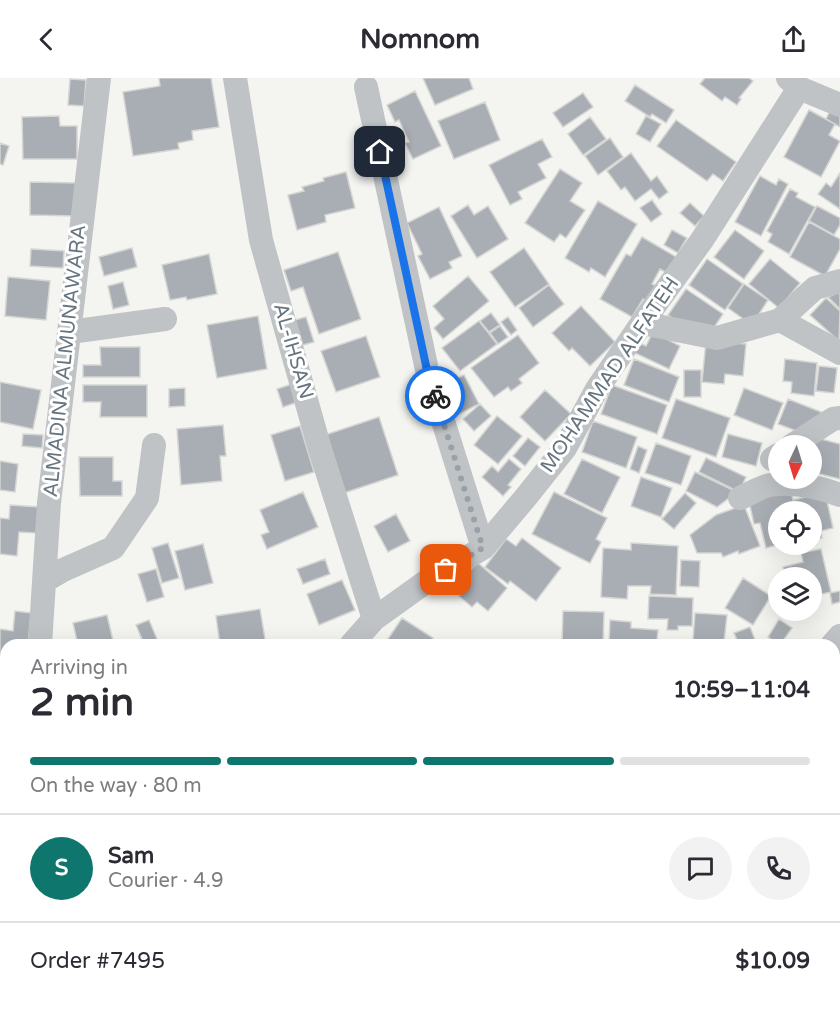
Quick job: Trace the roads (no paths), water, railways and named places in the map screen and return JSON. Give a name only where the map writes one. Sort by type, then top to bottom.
[{"type":"street","name":"ALMADINA ALMUNAWARA","points":[[40,639],[49,503],[99,78]]},
{"type":"street","name":"AL-IHSAN","points":[[235,78],[261,240],[319,446],[374,619]]},
{"type":"street","points":[[793,83],[840,105]]},
{"type":"street","name":"MOHAMMAD ALFATEH","points":[[356,639],[374,619],[427,581],[483,548],[565,448],[597,389],[642,322],[702,240],[793,83]]},
{"type":"street","points":[[366,87],[427,370],[483,548]]},
{"type":"street","points":[[642,322],[717,338],[780,321],[815,288],[840,281]]},
{"type":"street","points":[[70,332],[165,319]]},
{"type":"street","points":[[780,321],[840,353]]},
{"type":"street","points":[[809,435],[833,419],[840,418]]},
{"type":"street","points":[[44,581],[63,570],[112,549],[147,498],[154,446]]},
{"type":"street","points":[[740,498],[770,485],[797,485],[824,489],[840,495]]}]
